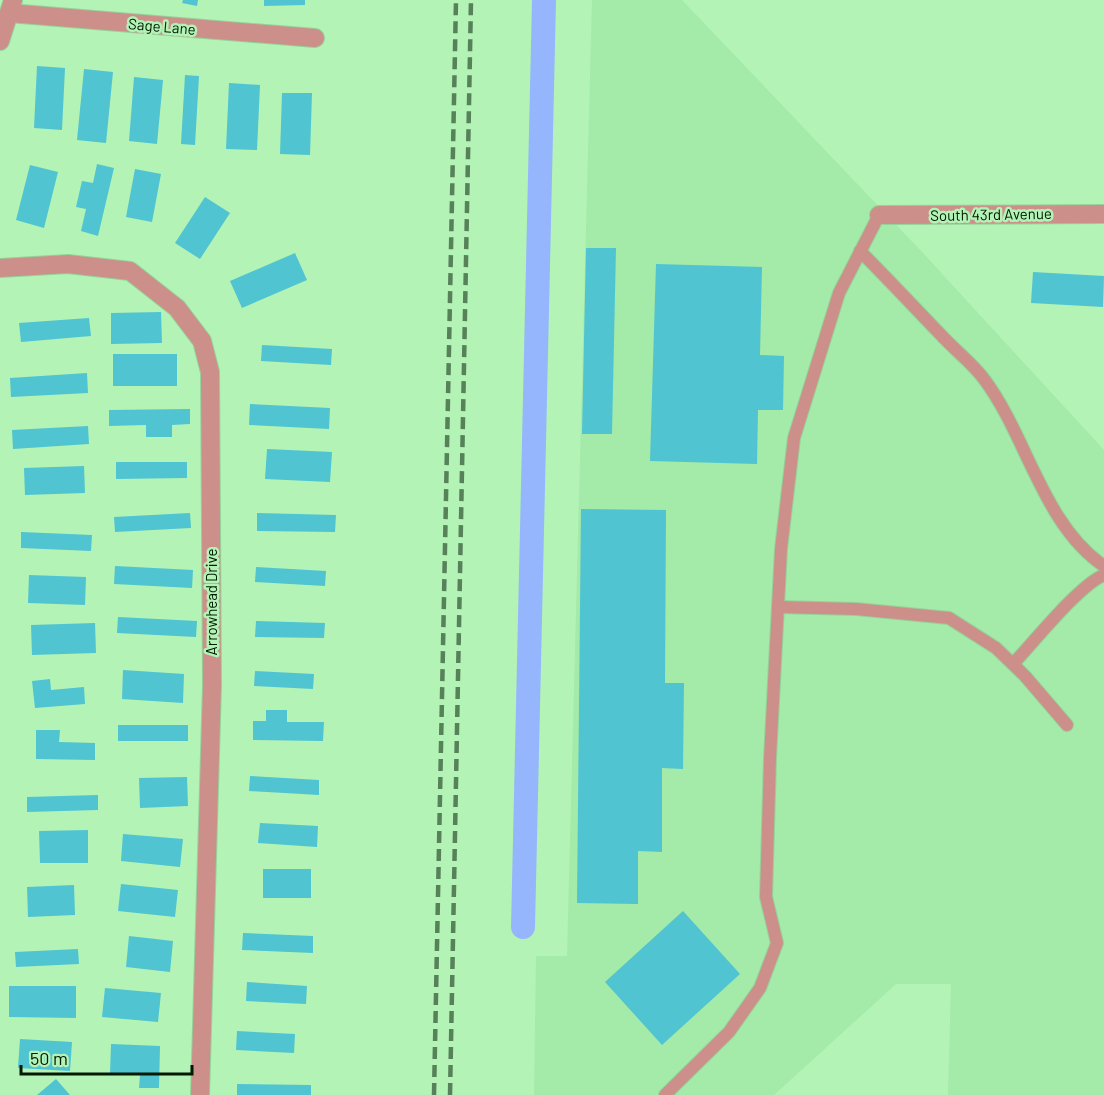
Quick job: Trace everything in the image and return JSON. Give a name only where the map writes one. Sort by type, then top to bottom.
[{"type":"street","name":"Sage Lane","points":[[11,7],[315,38]]},
{"type":"street","points":[[0,41],[11,7]]},
{"type":"street","name":"South 43rd Avenue","points":[[879,215],[1104,214]]},
{"type":"street","name":"Arrowhead Drive","points":[[0,268],[68,264],[129,271],[177,308],[202,341],[210,372],[212,685],[200,1095]]},
{"type":"lane","points":[[665,1095],[729,1032],[759,988],[777,944],[766,897],[770,758],[781,549],[794,438],[838,293],[879,215]]},
{"type":"lane","points":[[860,252],[984,379],[1007,416],[1037,480],[1060,518],[1093,559],[1104,566]]},
{"type":"lane","points":[[1013,664],[1092,580],[1104,575]]},
{"type":"lane","points":[[778,607],[856,609],[949,618],[996,648],[1067,725]]},
{"type":"shaded area","points":[[592,0],[682,0],[923,253],[1104,450],[1104,1095],[948,1095],[951,984],[896,984],[774,1095],[534,1095],[536,956],[567,956]]},
{"type":"building","points":[[183,0],[198,0],[197,6],[182,3]]},
{"type":"building","points":[[264,0],[305,0],[305,5],[264,6]]},
{"type":"building","points":[[37,66],[65,68],[62,130],[34,128]]},
{"type":"building","points":[[84,69],[113,72],[106,143],[77,140]]},
{"type":"building","points":[[185,75],[199,76],[195,145],[181,144]]},
{"type":"building","points":[[134,77],[163,80],[157,144],[129,141]]},
{"type":"building","points":[[229,83],[260,85],[257,150],[226,149]]},
{"type":"building","points":[[282,93],[312,93],[310,155],[280,154]]},
{"type":"building","points":[[97,164],[114,168],[98,236],[81,231],[86,209],[76,207],[82,181],[93,183]]},
{"type":"building","points":[[30,165],[58,172],[44,228],[16,220]]},
{"type":"building","points":[[135,169],[161,174],[152,222],[126,217]]},
{"type":"building","points":[[205,197],[230,213],[200,259],[175,243]]},
{"type":"building","points":[[586,248],[616,248],[612,434],[582,434]]},
{"type":"building","points":[[295,253],[307,280],[242,308],[230,281]]},
{"type":"building","points":[[656,264],[762,267],[760,355],[784,356],[783,410],[758,410],[757,464],[650,461]]},
{"type":"building","points":[[1033,272],[1104,276],[1103,307],[1031,303]]},
{"type":"building","points":[[161,312],[162,343],[111,344],[111,313]]},
{"type":"building","points":[[89,318],[91,336],[21,342],[19,323]]},
{"type":"building","points":[[262,345],[332,349],[331,365],[261,361]]},
{"type":"building","points":[[113,354],[177,354],[177,386],[113,386]]},
{"type":"building","points":[[87,373],[88,393],[11,397],[10,378]]},
{"type":"building","points":[[250,404],[330,408],[329,429],[249,425]]},
{"type":"building","points":[[190,409],[190,424],[172,425],[172,437],[146,437],[146,425],[109,426],[109,410]]},
{"type":"building","points":[[88,426],[89,444],[13,449],[12,430]]},
{"type":"building","points":[[267,449],[332,452],[330,482],[265,479]]},
{"type":"building","points":[[116,462],[187,462],[187,478],[116,479]]},
{"type":"building","points":[[84,466],[85,493],[25,495],[24,468]]},
{"type":"building","points":[[581,509],[666,510],[665,683],[684,683],[683,769],[662,768],[662,852],[638,851],[638,904],[577,903]]},
{"type":"building","points":[[190,513],[191,528],[115,532],[114,517]]},
{"type":"building","points":[[257,513],[336,515],[335,532],[257,531]]},
{"type":"building","points":[[21,532],[92,535],[91,551],[21,548]]},
{"type":"building","points":[[115,566],[193,570],[192,588],[114,584]]},
{"type":"building","points":[[256,567],[326,571],[325,586],[255,582]]},
{"type":"building","points":[[29,575],[86,577],[85,605],[28,603]]},
{"type":"building","points":[[118,617],[197,621],[196,637],[117,633]]},
{"type":"building","points":[[256,621],[325,623],[324,638],[255,637]]},
{"type":"building","points":[[95,623],[96,653],[32,655],[31,625]]},
{"type":"building","points":[[123,670],[184,674],[183,703],[122,699]]},
{"type":"building","points":[[255,671],[314,674],[313,689],[254,686]]},
{"type":"building","points":[[50,679],[51,690],[84,687],[85,704],[35,708],[32,681]]},
{"type":"building","points":[[266,710],[287,710],[287,722],[324,722],[323,741],[253,740],[253,721],[266,721]]},
{"type":"building","points":[[118,725],[188,725],[188,741],[118,741]]},
{"type":"building","points":[[36,730],[60,730],[59,742],[95,743],[95,760],[36,759]]},
{"type":"building","points":[[250,776],[319,780],[319,795],[249,791]]},
{"type":"building","points":[[187,777],[188,806],[140,808],[139,778]]},
{"type":"building","points":[[98,795],[98,810],[27,812],[27,797]]},
{"type":"building","points":[[260,823],[318,826],[317,847],[258,843]]},
{"type":"building","points":[[88,830],[88,863],[40,863],[39,831]]},
{"type":"building","points":[[123,834],[183,839],[180,867],[121,861]]},
{"type":"building","points":[[263,869],[311,869],[311,898],[263,898]]},
{"type":"building","points":[[121,884],[178,890],[175,917],[118,911]]},
{"type":"building","points":[[74,885],[75,915],[28,917],[27,887]]},
{"type":"building","points":[[683,911],[740,974],[662,1045],[605,982]]},
{"type":"building","points":[[243,933],[313,936],[313,953],[242,950]]},
{"type":"building","points":[[129,936],[173,941],[170,972],[126,967]]},
{"type":"building","points":[[78,949],[79,964],[16,967],[15,952]]},
{"type":"building","points":[[247,982],[307,986],[306,1004],[246,1001]]},
{"type":"building","points":[[9,986],[76,986],[76,1018],[9,1017]]},
{"type":"building","points":[[105,988],[161,993],[158,1022],[102,1017]]},
{"type":"building","points":[[237,1031],[295,1034],[294,1053],[236,1050]]},
{"type":"building","points":[[20,1039],[72,1042],[70,1071],[18,1068]]},
{"type":"building","points":[[111,1044],[160,1046],[159,1088],[139,1088],[140,1075],[110,1074]]},
{"type":"building","points":[[56,1079],[70,1095],[37,1095]]},
{"type":"building","points":[[237,1084],[311,1085],[311,1095],[237,1095]]},
{"type":"waterway","points":[[523,927],[544,0]]},
{"type":"railway","points":[[434,1095],[456,0]]},
{"type":"railway","points":[[450,1095],[471,0]]}]
